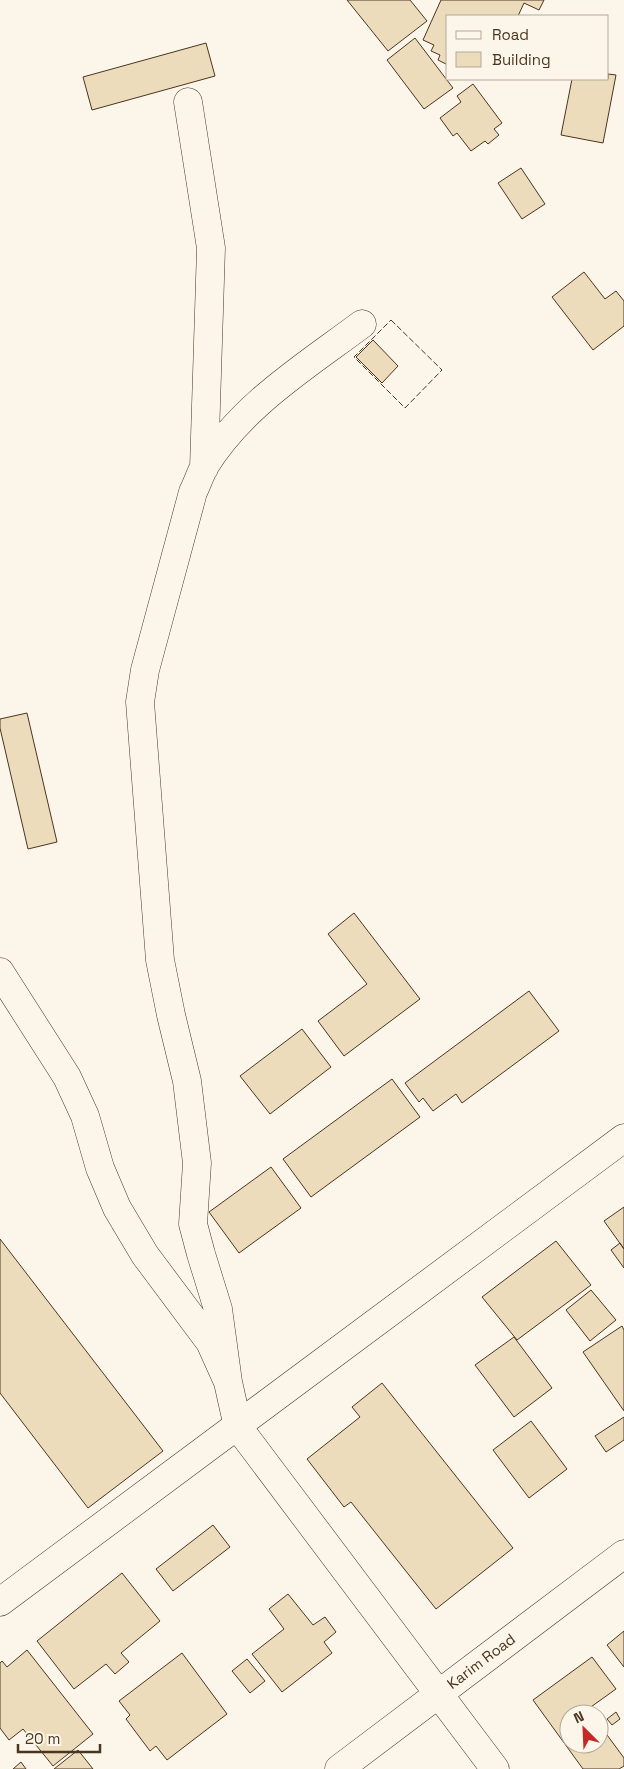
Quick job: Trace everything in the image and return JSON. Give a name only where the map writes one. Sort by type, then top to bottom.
[{"type":"street","points":[[188,102],[211,248],[204,468]]},
{"type":"street","points":[[362,324],[260,400],[228,436],[204,468],[194,492],[147,661],[140,702],[160,960],[170,1015],[188,1081],[197,1163],[193,1224],[218,1309],[228,1382],[238,1427],[495,1769]]},
{"type":"street","points":[[0,972],[67,1077],[85,1116],[100,1168],[117,1208],[145,1255],[210,1342],[228,1382]]},
{"type":"street","points":[[0,1602],[238,1427],[624,1138]]},
{"type":"street","name":"Karim Road","points":[[339,1769],[624,1554]]},
{"type":"building","points":[[347,0],[410,0],[427,21],[388,51]]},
{"type":"building","points":[[441,0],[544,0],[539,10],[524,3],[518,15],[446,15],[446,64],[438,60],[440,55],[431,51],[434,45],[423,40]]},
{"type":"building","points":[[415,38],[453,88],[424,109],[387,60]]},
{"type":"building","points":[[206,43],[215,76],[92,110],[83,77]]},
{"type":"building","points":[[609,74],[616,75],[603,143],[561,135],[572,80],[609,80]]},
{"type":"building","points":[[473,84],[502,123],[494,129],[499,135],[488,144],[485,141],[471,151],[457,133],[453,136],[440,118],[461,102],[457,96]]},
{"type":"building","points":[[521,168],[545,204],[522,219],[498,183]]},
{"type":"building","points":[[584,272],[605,299],[616,291],[624,301],[624,326],[593,350],[552,297]]},
{"type":"building","points":[[373,340],[398,366],[382,383],[356,357]]},
{"type":"building","points":[[27,713],[57,842],[28,849],[0,728],[0,719]]},
{"type":"building","points":[[354,913],[420,999],[344,1056],[318,1021],[367,984],[328,934]]},
{"type":"building","points":[[529,991],[559,1031],[462,1103],[456,1094],[433,1111],[423,1098],[419,1102],[405,1083]]},
{"type":"building","points":[[302,1029],[331,1067],[270,1114],[240,1076]]},
{"type":"building","points":[[392,1079],[420,1117],[311,1197],[283,1159]]},
{"type":"building","points":[[271,1167],[301,1208],[239,1253],[209,1212]]},
{"type":"building","points":[[624,1207],[624,1249],[604,1221]]},
{"type":"building","points":[[0,1239],[163,1451],[88,1508],[0,1393]]},
{"type":"building","points":[[556,1241],[591,1285],[517,1340],[482,1297]]},
{"type":"building","points":[[620,1243],[624,1249],[624,1268],[611,1250]]},
{"type":"building","points":[[591,1290],[616,1320],[590,1341],[566,1310]]},
{"type":"building","points":[[622,1326],[624,1330],[624,1411],[583,1352]]},
{"type":"building","points":[[514,1337],[552,1388],[514,1417],[475,1365]]},
{"type":"building","points":[[382,1383],[513,1548],[436,1609],[351,1502],[344,1507],[307,1459],[360,1417],[352,1407]]},
{"type":"building","points":[[624,1417],[624,1440],[606,1452],[595,1436]]},
{"type":"building","points":[[531,1421],[567,1469],[529,1498],[493,1450]]},
{"type":"building","points":[[213,1525],[230,1547],[173,1591],[156,1569]]},
{"type":"building","points":[[122,1573],[160,1621],[121,1653],[129,1662],[115,1674],[106,1664],[74,1689],[37,1641]]},
{"type":"building","points":[[288,1594],[313,1625],[325,1617],[336,1632],[324,1642],[332,1653],[282,1692],[252,1654],[284,1629],[269,1609]]},
{"type":"building","points":[[624,1631],[624,1667],[607,1645]]},
{"type":"building","points":[[27,1650],[93,1734],[53,1766],[23,1729],[9,1740],[0,1728],[0,1663],[2,1661],[7,1667]]},
{"type":"building","points":[[182,1653],[227,1714],[167,1760],[156,1746],[150,1751],[126,1719],[130,1715],[119,1701]]},
{"type":"building","points":[[592,1657],[616,1689],[595,1704],[559,1704],[559,1736],[533,1700]]},
{"type":"building","points":[[247,1659],[265,1681],[250,1693],[232,1671]]},
{"type":"building","points":[[616,1712],[620,1719],[612,1725],[609,1717]]},
{"type":"building","points":[[609,1738],[624,1758],[624,1766],[619,1769],[583,1769],[572,1754],[609,1754]]},
{"type":"building","points":[[78,1750],[93,1769],[54,1769]]},
{"type":"building","points":[[21,1762],[26,1769],[13,1769]]},
{"type":"fence","points":[[391,320],[442,370],[405,408],[354,357],[391,320]]}]
